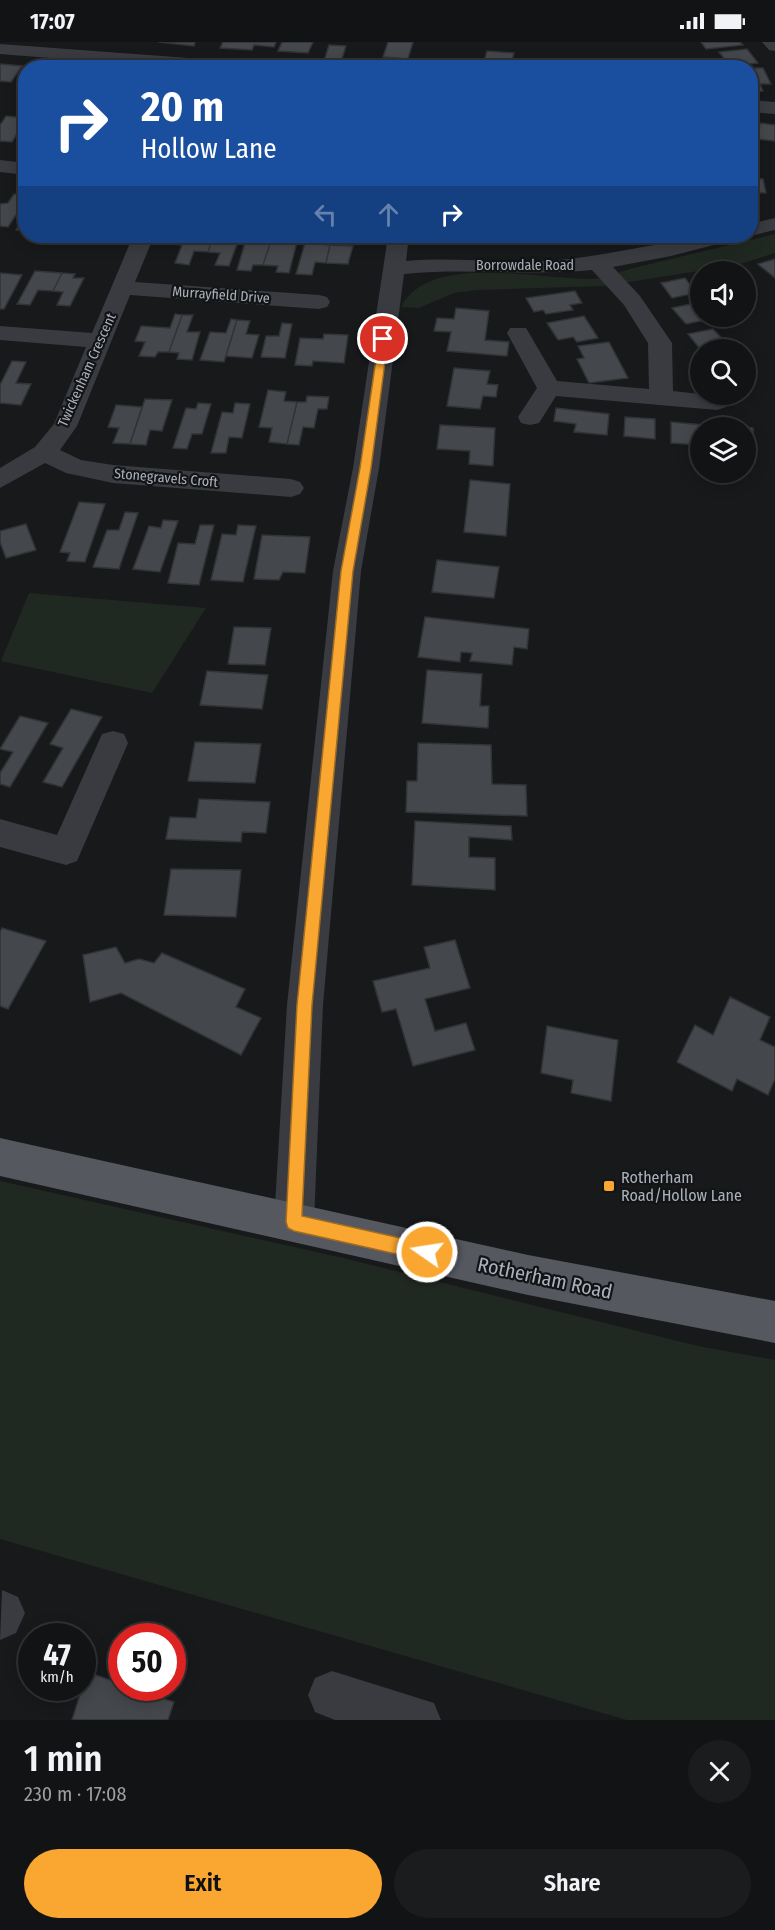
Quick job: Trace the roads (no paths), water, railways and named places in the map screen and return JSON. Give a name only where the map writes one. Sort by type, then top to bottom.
[{"type":"main road","name":"Rotherham Road","points":[[0,1157],[528,1275],[775,1322]]},
{"type":"street","points":[[771,42],[775,46]]},
{"type":"street","points":[[0,49],[122,49],[187,60]]},
{"type":"street","points":[[758,107],[775,108]]},
{"type":"street","points":[[0,166],[18,168]]},
{"type":"street","points":[[758,229],[774,226]]},
{"type":"street","name":"Twickenham Crescent","points":[[0,479],[44,453],[64,426],[140,243]]},
{"type":"street","points":[[294,1222],[305,1005],[347,571],[366,468],[398,243]]},
{"type":"street","name":"Borrowdale Road","points":[[393,269],[442,264],[554,267],[598,263],[671,250],[694,243]]},
{"type":"street","points":[[598,263],[632,302],[660,343],[661,399]]},
{"type":"street","name":"Murrayfield Drive","points":[[122,288],[319,302]]},
{"type":"street","points":[[0,333],[100,341]]},
{"type":"street","points":[[518,333],[549,388]]},
{"type":"street","points":[[549,388],[690,401]]},
{"type":"street","points":[[530,417],[549,388]]},
{"type":"street","name":"Stonegravels Croft","points":[[44,453],[75,468],[113,474],[291,488]]},
{"type":"street","points":[[0,833],[66,851],[113,743]]},
{"type":"street","points":[[332,1695],[417,1720]]},
{"type":"place","name":"Rotherham Road/Hollow Lane","points":[[609,1186]]}]
